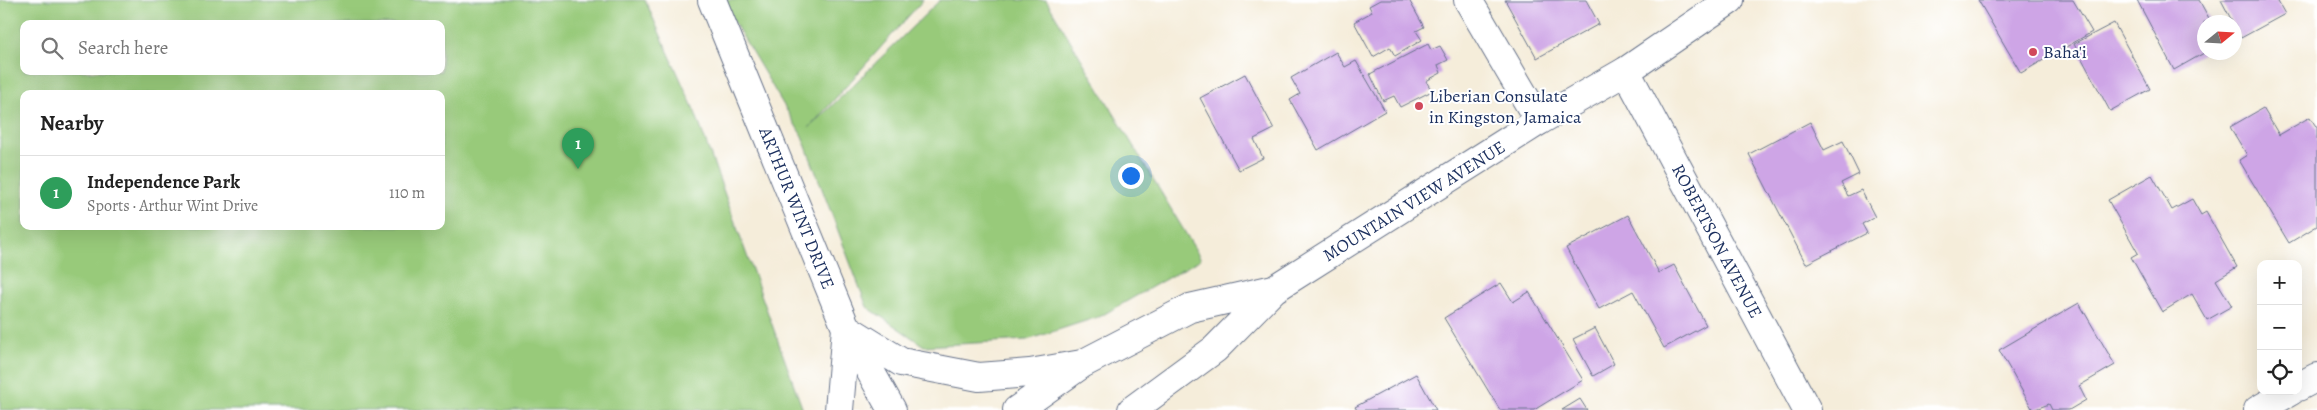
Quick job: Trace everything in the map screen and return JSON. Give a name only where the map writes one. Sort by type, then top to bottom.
[{"type":"main road","name":"ARTHUR WINT DRIVE","points":[[712,0],[846,328],[892,410]]},
{"type":"main road","points":[[1468,0],[1540,121]]},
{"type":"main road","name":"MOUNTAIN VIEW AVENUE","points":[[1132,410],[1214,349],[1274,289],[1540,121],[1626,71],[1730,0]]},
{"type":"main road","name":"ROBERTSON AVENUE","points":[[1626,71],[1807,410]]},
{"type":"main road","name":"MOUNTAIN VIEW AVENUE","points":[[1017,410],[1082,364],[1190,308],[1274,289]]},
{"type":"main road","points":[[839,410],[846,328],[901,362],[979,377],[1030,373],[1082,364]]},
{"type":"main road","points":[[2302,385],[2317,377]]},
{"type":"main road","points":[[2258,410],[2284,395]]},
{"type":"green space","points":[[0,0],[645,0],[695,112],[803,410],[0,410]]},
{"type":"green space","points":[[721,0],[923,0],[809,128],[940,0],[1046,0],[1201,259],[1101,316],[1027,340],[924,346],[867,307],[802,136]]},
{"type":"building","points":[[1380,0],[1409,0],[1424,27],[1416,31],[1422,40],[1395,56],[1390,47],[1373,57],[1354,22],[1372,12],[1369,6]]},
{"type":"building","points":[[1505,0],[1586,0],[1599,24],[1537,58]]},
{"type":"building","name":"Baha'i","points":[[1978,0],[2073,0],[2092,32],[2021,73]]},
{"type":"building","points":[[2137,0],[2199,0],[2207,15],[2197,15],[2197,57],[2174,70]]},
{"type":"building","points":[[2221,0],[2277,0],[2285,14],[2242,37],[2242,15],[2229,15]]},
{"type":"building","points":[[2114,23],[2150,89],[2110,111],[2074,44]]},
{"type":"building","points":[[1428,44],[1431,50],[1440,46],[1448,60],[1438,65],[1441,73],[1426,81],[1432,91],[1400,107],[1394,96],[1383,101],[1370,74]]},
{"type":"building","points":[[1336,52],[1345,67],[1356,61],[1385,111],[1318,150],[1290,100],[1300,94],[1291,78]]},
{"type":"building","points":[[1245,74],[1274,129],[1254,139],[1263,158],[1239,170],[1200,98]]},
{"type":"building","points":[[2263,108],[2279,135],[2310,117],[2317,128],[2317,226],[2289,243],[2239,160],[2247,155],[2230,127]]},
{"type":"building","points":[[1810,122],[1824,150],[1843,141],[1859,174],[1841,183],[1848,196],[1861,190],[1875,217],[1862,224],[1867,233],[1806,264],[1749,154]]},
{"type":"building","points":[[2152,175],[2172,210],[2192,199],[2201,215],[2206,212],[2237,267],[2216,280],[2232,306],[2207,320],[2192,294],[2162,312],[2131,257],[2138,253],[2108,200]]},
{"type":"building","points":[[1628,215],[1659,273],[1674,265],[1706,325],[1664,348],[1633,291],[1599,309],[1566,248]]},
{"type":"building","points":[[1501,283],[1513,302],[1529,292],[1583,380],[1534,410],[1500,410],[1444,318]]},
{"type":"building","points":[[2079,303],[2115,365],[2079,386],[2086,400],[2069,410],[2052,410],[2049,404],[2033,410],[1999,350]]},
{"type":"building","points":[[1595,328],[1614,364],[1593,376],[1573,339]]},
{"type":"building","points":[[1416,374],[1436,410],[1357,410],[1355,407]]},
{"type":"building","points":[[1580,399],[1587,410],[1562,410]]},
{"type":"place","name":"Baha'i","points":[[2033,52]]},
{"type":"place","name":"Liberian Consulate in Kingston, Jamaica","points":[[1419,106]]},
{"type":"place","name":"Independence Park","points":[[578,169]]}]
